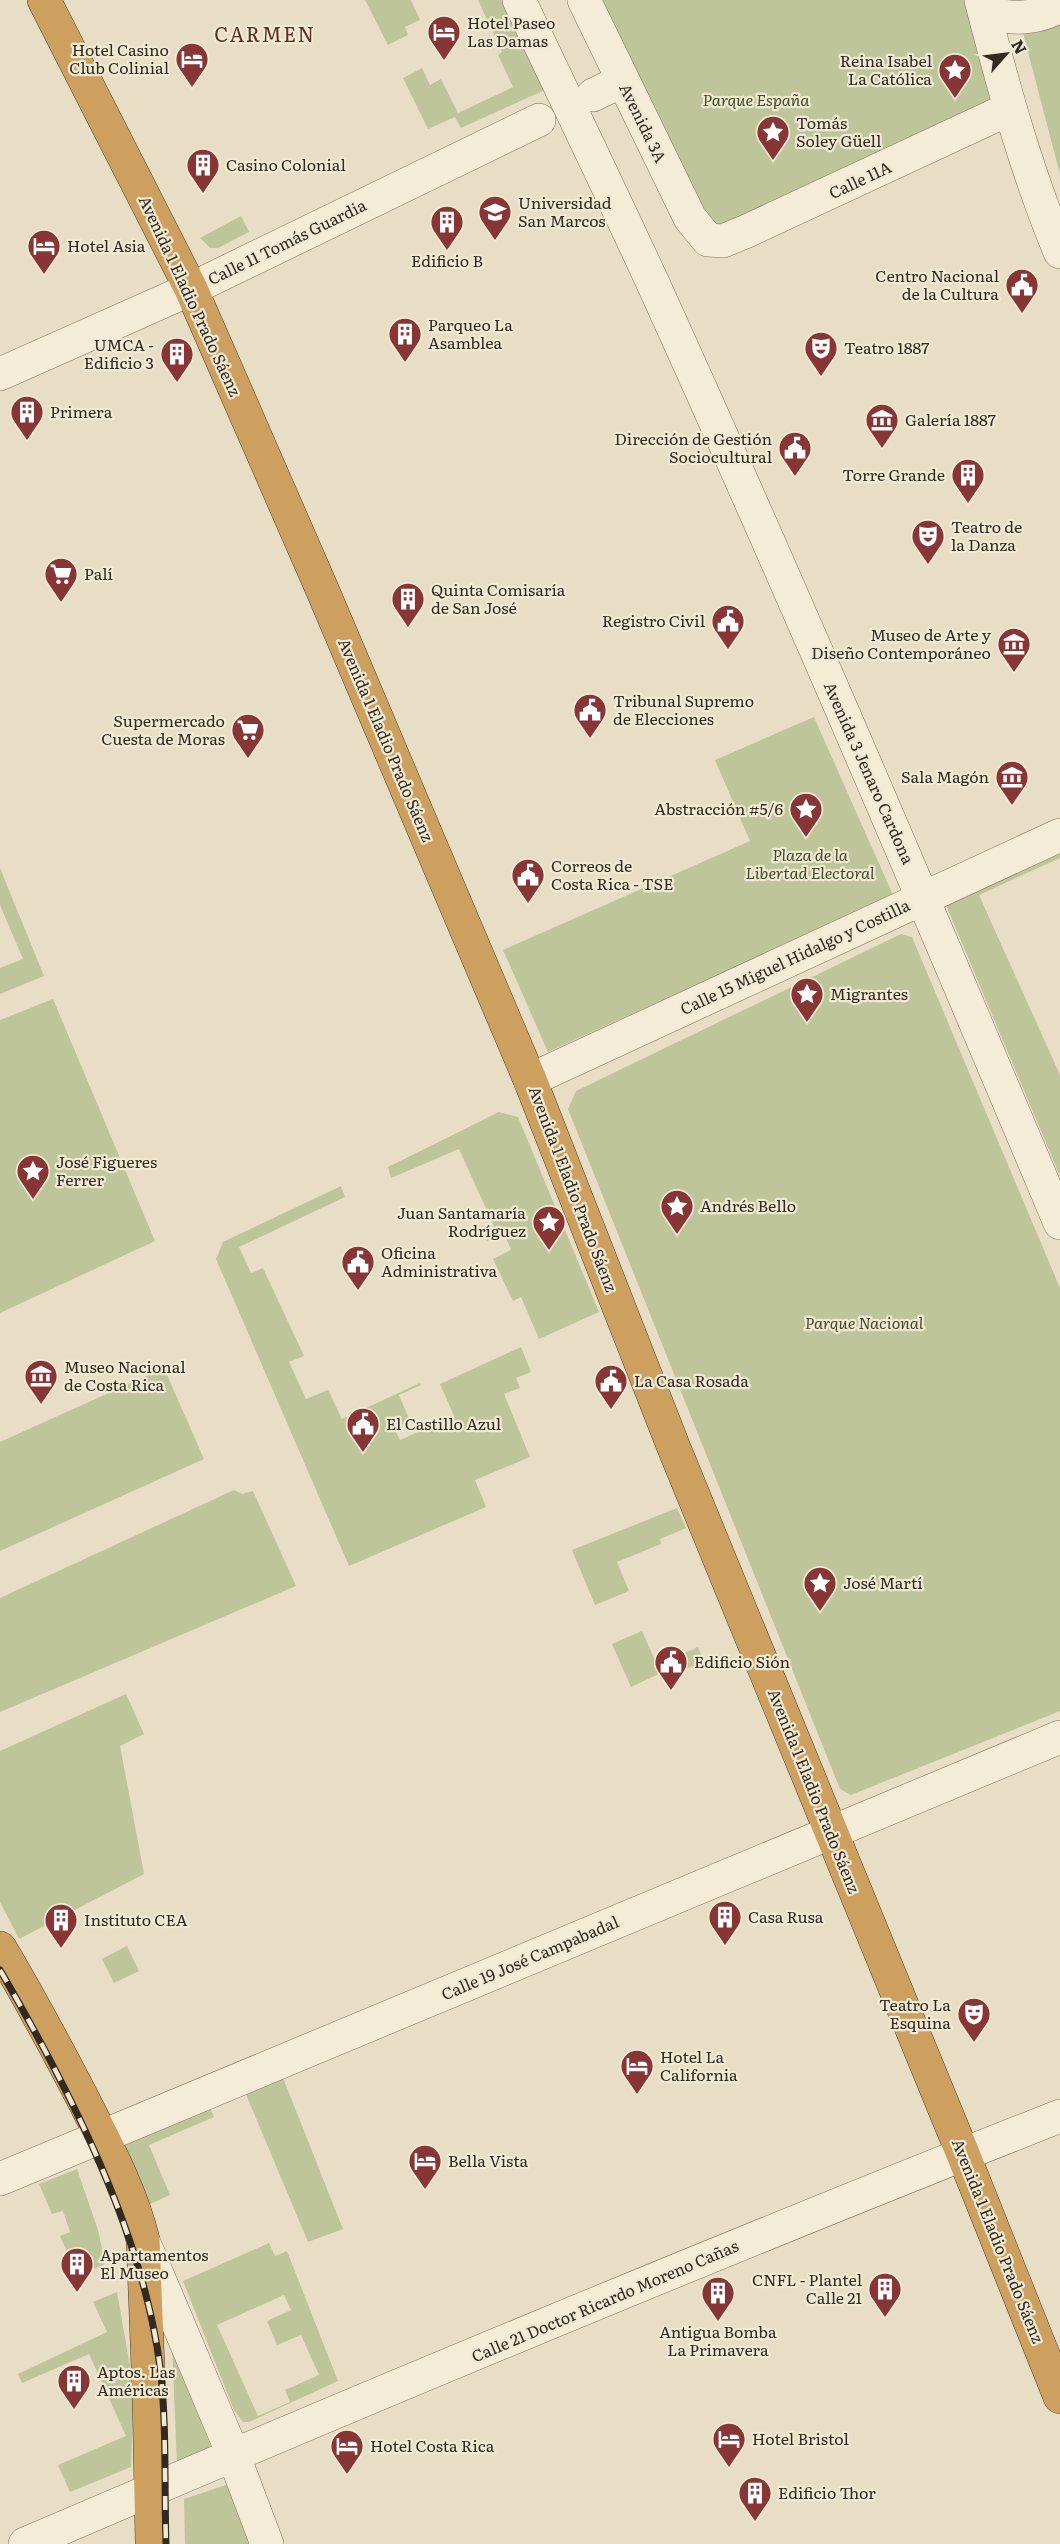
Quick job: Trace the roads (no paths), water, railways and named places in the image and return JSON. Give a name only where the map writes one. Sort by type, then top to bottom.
[{"type":"highway","name":"Avenida 1 Eladio Prado Sáenz","points":[[44,0],[191,289],[322,589],[530,1080],[670,1437],[1060,2397]]},
{"type":"highway","points":[[0,1948],[103,2138],[133,2206],[142,2240],[152,2489],[152,2544]]},
{"type":"street","name":"Avenida 3 Jenaro Cardona","points":[[519,0],[655,289],[923,897],[1060,1223]]},
{"type":"street","name":"Avenida 3A","points":[[584,0],[690,218],[708,240]]},
{"type":"street","points":[[983,7],[999,16],[1033,17],[1060,6]]},
{"type":"street","points":[[983,7],[1009,109],[1050,199],[1060,252]]},
{"type":"street","points":[[593,94],[622,81]]},
{"type":"street","name":"Calle 11A","points":[[708,240],[723,241],[747,231],[1009,109]]},
{"type":"street","name":"Calle 11 Tomás Guardia","points":[[0,374],[191,289],[539,120]]},
{"type":"street","name":"Calle 15 Miguel Hidalgo y Costilla","points":[[530,1080],[1060,835]]},
{"type":"street","name":"Calle 19 José Campabadal","points":[[0,2179],[1060,1737]]},
{"type":"street","name":"Calle 21 Doctor Ricardo Moreno Cañas","points":[[25,2544],[233,2454],[423,2377],[618,2294],[1060,2116]]},
{"type":"street","points":[[142,2240],[233,2454],[267,2544]]},
{"type":"railway","points":[[0,1970],[76,2111],[120,2213],[137,2264],[151,2316],[160,2367],[166,2544]]},
{"type":"place","name":"Hotel Paseo Las Damas","points":[[444,61]]},
{"type":"place","name":"Hotel Casino Club Colinial","points":[[192,88]]},
{"type":"place","name":"Reina Isabel La Católica","points":[[955,99]]},
{"type":"place","name":"Tomás Soley Güell","points":[[773,161]]},
{"type":"place","name":"Casino Colonial","points":[[203,194]]},
{"type":"place","name":"Universidad San Marcos","points":[[495,241]]},
{"type":"place","name":"Edificio B","points":[[447,251]]},
{"type":"place","name":"Hotel Asia","points":[[44,275]]},
{"type":"place","name":"Centro Nacional de la Cultura","points":[[1022,314]]},
{"type":"place","name":"Parqueo La Asamblea","points":[[405,363]]},
{"type":"place","name":"Teatro 1887","points":[[821,377]]},
{"type":"place","name":"UMCA - Edificio 3","points":[[177,383]]},
{"type":"place","name":"Primera","points":[[27,441]]},
{"type":"place","name":"Galería 1887","points":[[882,449]]},
{"type":"place","name":"Dirección de Gestión Sociocultural","points":[[795,477]]},
{"type":"place","name":"Torre Grande","points":[[968,504]]},
{"type":"place","name":"Teatro de la Danza","points":[[928,565]]},
{"type":"place","name":"Palí","points":[[61,603]]},
{"type":"place","name":"Quinta Comisaría de San José","points":[[408,628]]},
{"type":"place","name":"Registro Civil","points":[[728,650]]},
{"type":"place","name":"Museo de Arte y Diseño Contemporáneo","points":[[1014,673]]},
{"type":"place","name":"Tribunal Supremo de Elecciones","points":[[590,739]]},
{"type":"place","name":"Supermercado Cuesta de Moras","points":[[248,759]]},
{"type":"place","name":"Sala Magón","points":[[1012,806]]},
{"type":"place","name":"Abstracción #5/6","points":[[806,838]]},
{"type":"place","name":"Correos de Costa Rica - TSE","points":[[528,904]]},
{"type":"place","name":"Migrantes","points":[[807,1023]]},
{"type":"place","name":"José Figueres Ferrer","points":[[33,1200]]},
{"type":"place","name":"Andrés Bello","points":[[677,1235]]},
{"type":"place","name":"Juan Santamaría Rodríguez","points":[[549,1251]]},
{"type":"place","name":"Oficina Administrativa","points":[[358,1291]]},
{"type":"place","name":"Museo Nacional de Costa Rica","points":[[41,1405]]},
{"type":"place","name":"La Casa Rosada","points":[[611,1410]]},
{"type":"place","name":"El Castillo Azul","points":[[363,1453]]},
{"type":"place","name":"José Martí","points":[[820,1612]]},
{"type":"place","name":"Edificio Sión","points":[[671,1691]]},
{"type":"place","name":"Casa Rusa","points":[[725,1946]]},
{"type":"place","name":"Instituto CEA","points":[[61,1949]]},
{"type":"place","name":"Teatro La Esquina","points":[[974,2043]]},
{"type":"place","name":"Hotel La California","points":[[637,2095]]},
{"type":"place","name":"Bella Vista","points":[[425,2190]]},
{"type":"place","name":"Apartamentos El Museo","points":[[77,2293]]},
{"type":"place","name":"CNFL - Plantel Calle 21","points":[[885,2318]]},
{"type":"place","name":"Antigua Bomba La Primavera","points":[[718,2322]]},
{"type":"place","name":"Aptos. Las Américas","points":[[74,2410]]},
{"type":"place","name":"Hotel Bristol","points":[[729,2468]]},
{"type":"place","name":"Hotel Costa Rica","points":[[347,2475]]},
{"type":"place","name":"Edificio Thor","points":[[755,2522]]},
{"type":"district","name":"CARMEN","points":[[265,35]]},
{"type":"park label","name":"Parque España","points":[[756,100]]},
{"type":"park label","name":"Plaza de la Libertad Electoral","points":[[810,864]]},
{"type":"park label","name":"Parque Nacional","points":[[864,1323]]}]
